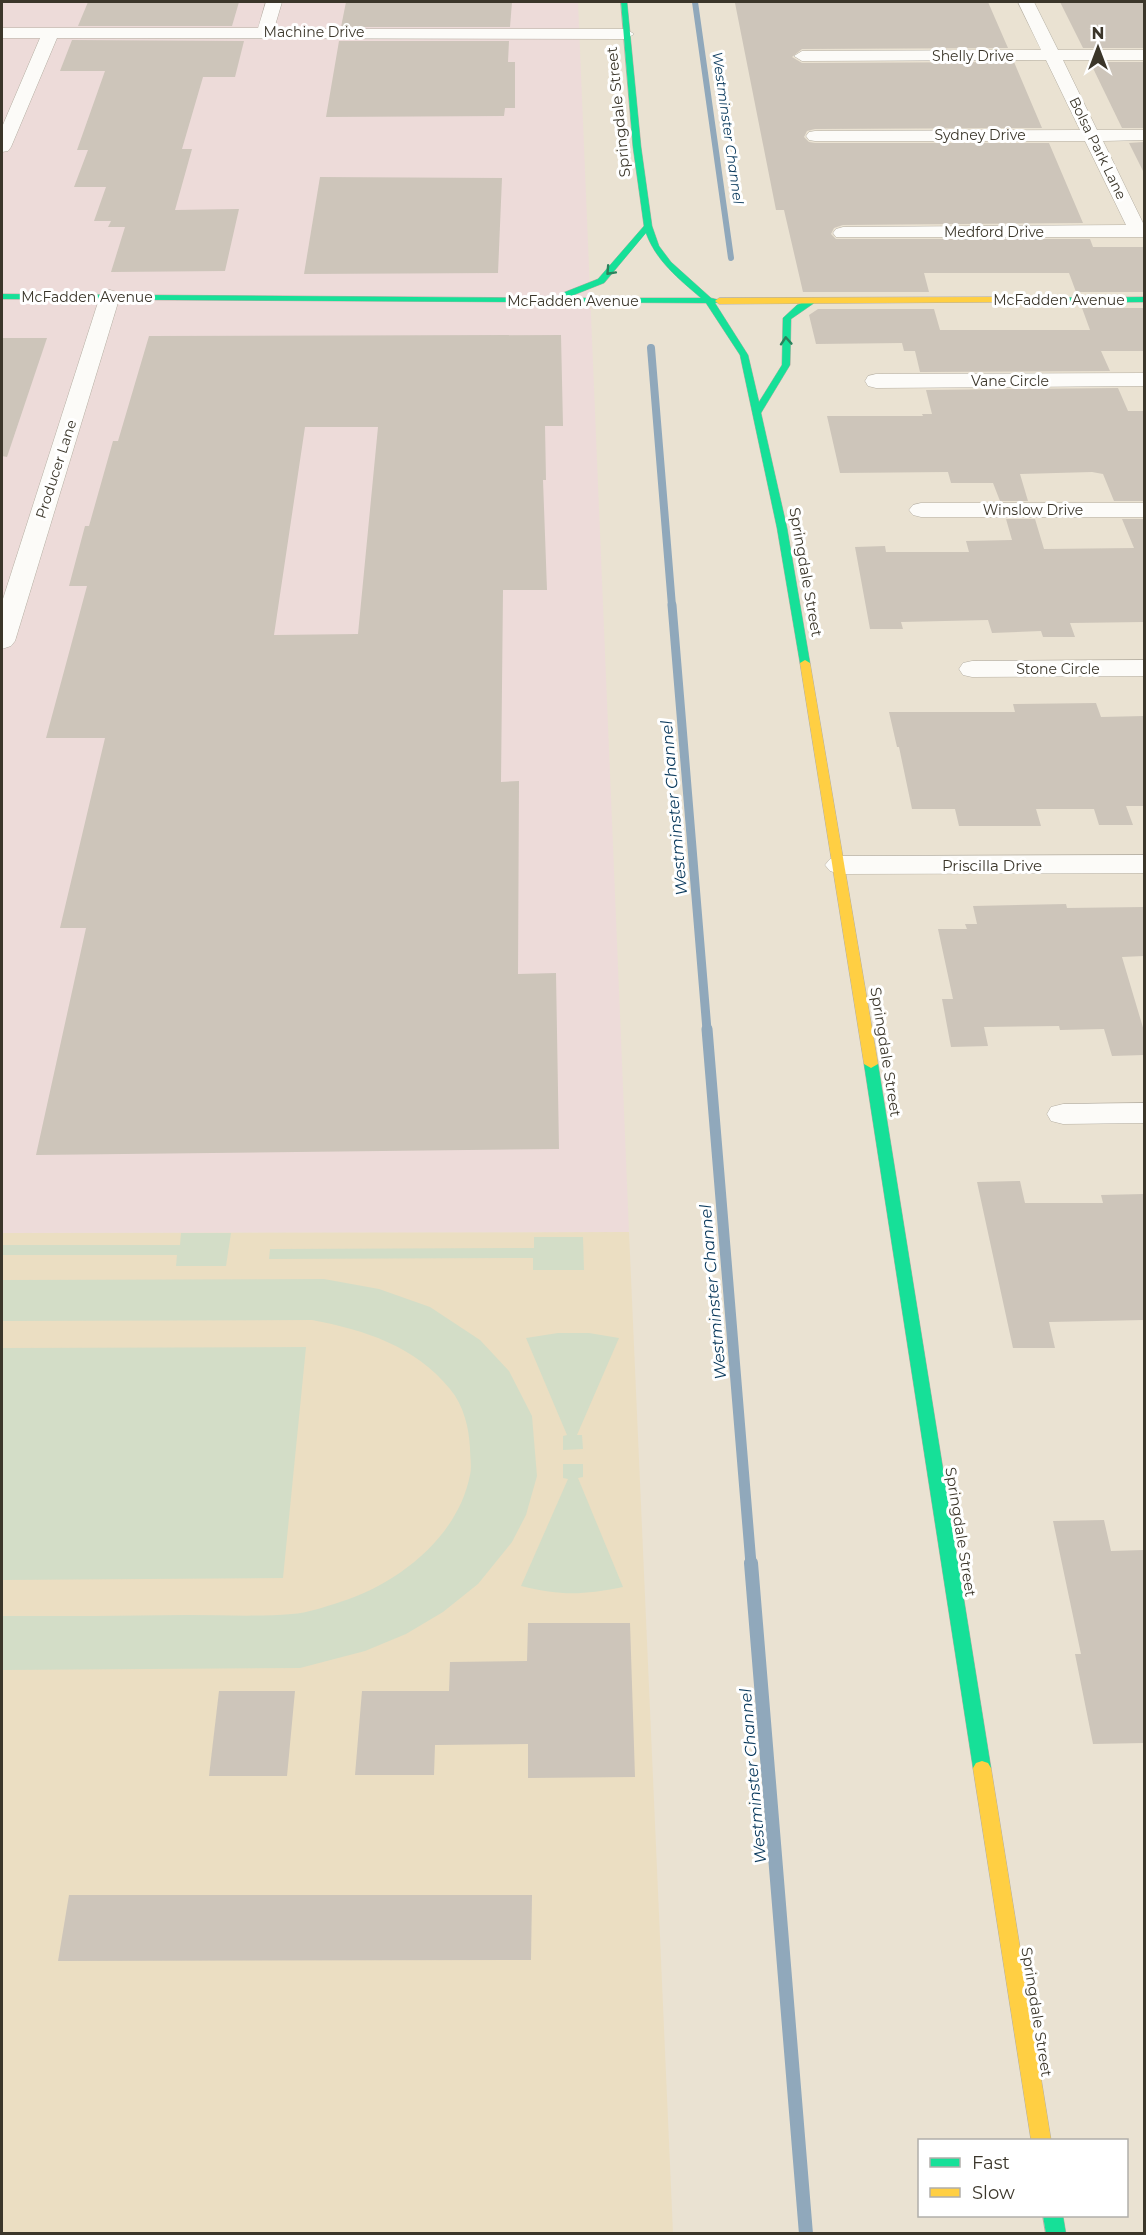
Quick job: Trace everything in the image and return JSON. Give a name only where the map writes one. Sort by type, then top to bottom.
[{"type":"main road","name":"Springdale Street","points":[[624,2],[637,147],[648,226],[655,246],[668,264],[709,301],[744,355],[782,528],[840,865],[1041,2139]]},
{"type":"main road","points":[[536,301],[564,296],[601,281],[648,226]]},
{"type":"main road","name":"McFadden Avenue","points":[[2,297],[536,301],[1144,300]]},
{"type":"main road","points":[[757,412],[787,362],[785,322],[793,309],[813,301]]},
{"type":"main road","points":[[1053,2217],[1056,2234]]},
{"type":"street","points":[[265,32],[273,2]]},
{"type":"street","name":"Bolsa Park Lane","points":[[1026,2],[1141,231]]},
{"type":"street","name":"Machine Drive","points":[[2,33],[626,34]]},
{"type":"street","points":[[2,147],[50,34]]},
{"type":"street","name":"Shelly Drive","points":[[802,56],[1144,55]]},
{"type":"street","name":"Sydney Drive","points":[[815,136],[1144,135]]},
{"type":"street","name":"Medford Drive","points":[[843,233],[1141,231]]},
{"type":"street","name":"Producer Lane","points":[[2,641],[110,297]]},
{"type":"street","name":"Vane Circle","points":[[876,381],[1144,380]]},
{"type":"street","name":"Winslow Drive","points":[[921,510],[1144,510]]},
{"type":"street","name":"Stone Circle","points":[[972,669],[1144,668]]},
{"type":"street","name":"Priscilla Drive","points":[[840,865],[1144,864]]},
{"type":"street","points":[[1064,1114],[1144,1113]]},
{"type":"shaded area","points":[[2,2],[578,2],[629,1232],[2,1233]]},
{"type":"shaded area","points":[[629,1232],[673,2233],[2,2233],[2,1233]]},
{"type":"green space","points":[[181,1233],[231,1233],[226,1266],[176,1266],[177,1255],[2,1255],[2,1245],[180,1245]]},
{"type":"green space","points":[[534,1237],[583,1237],[584,1270],[533,1270],[533,1258],[269,1259],[270,1249],[534,1248]]},
{"type":"green space","points":[[324,1279],[379,1289],[430,1307],[480,1340],[509,1371],[532,1416],[537,1476],[526,1515],[512,1542],[478,1584],[443,1612],[406,1634],[365,1651],[300,1668],[2,1670],[2,1616],[253,1616],[304,1612],[362,1594],[383,1583],[422,1555],[439,1538],[463,1498],[470,1475],[467,1425],[455,1396],[436,1374],[421,1361],[388,1342],[351,1329],[312,1320],[2,1321],[2,1280]]},
{"type":"green space","points":[[558,1333],[589,1333],[619,1338],[577,1435],[582,1435],[583,1449],[563,1450],[563,1436],[567,1435],[526,1338]]},
{"type":"green space","points":[[306,1347],[283,1578],[2,1580],[2,1348]]},
{"type":"green space","points":[[563,1464],[583,1464],[583,1477],[578,1478],[623,1587],[596,1592],[572,1593],[548,1592],[521,1586],[568,1479],[563,1478]]},
{"type":"building","points":[[88,2],[239,2],[232,26],[78,26]]},
{"type":"building","points":[[346,2],[512,2],[510,27],[341,27]]},
{"type":"building","points":[[988,2],[1008,48],[802,49],[792,57],[802,63],[1014,62],[1042,128],[815,129],[807,131],[804,137],[809,142],[815,143],[1049,143],[1083,223],[843,225],[834,228],[831,234],[836,239],[1090,239],[1093,247],[1144,247],[1144,292],[1076,292],[1069,273],[924,273],[929,292],[803,292],[784,210],[776,210],[735,3]]},
{"type":"building","points":[[1060,2],[1144,2],[1144,48],[1083,48]]},
{"type":"building","points":[[72,40],[244,41],[235,77],[203,77],[182,149],[192,149],[175,210],[239,209],[225,271],[111,272],[125,227],[108,227],[111,221],[94,221],[106,187],[74,187],[88,150],[77,150],[105,71],[60,71]]},
{"type":"building","points":[[339,41],[509,41],[508,62],[515,62],[515,108],[505,108],[504,116],[326,117]]},
{"type":"building","points":[[1090,62],[1144,62],[1144,128],[1122,128]]},
{"type":"building","points":[[1144,142],[1144,173],[1129,143]]},
{"type":"building","points":[[320,177],[502,178],[498,273],[304,274]]},
{"type":"building","points":[[1082,308],[1144,308],[1144,351],[1101,351],[1110,371],[920,372],[915,351],[904,351],[902,343],[816,344],[809,315],[818,309],[934,309],[940,330],[1090,330]]},
{"type":"building","points":[[561,335],[563,426],[545,426],[546,480],[543,480],[547,590],[503,590],[501,782],[519,781],[518,974],[556,973],[559,1149],[36,1155],[86,928],[60,928],[105,738],[46,738],[87,586],[69,586],[85,526],[89,526],[113,441],[118,441],[149,336]],"holes":[[[305,427],[378,427],[358,634],[274,635]]]},
{"type":"building","points":[[2,338],[47,338],[7,457],[2,456]]},
{"type":"building","points":[[1118,388],[1128,411],[1144,411],[1144,501],[1114,501],[1103,474],[1092,472],[1020,474],[1028,501],[1000,501],[993,483],[951,483],[948,472],[840,473],[827,416],[923,416],[922,414],[932,414],[926,390]]},
{"type":"building","points":[[1006,519],[1035,519],[1044,549],[1134,548],[1122,519],[1144,519],[1144,622],[1070,623],[1075,637],[1043,637],[1041,631],[992,633],[988,620],[901,622],[903,629],[870,629],[855,547],[885,546],[886,552],[969,552],[966,541],[1012,540]]},
{"type":"building","points":[[1096,703],[1101,717],[1144,716],[1144,806],[1126,806],[1133,825],[1099,825],[1094,809],[1036,809],[1041,826],[959,826],[955,809],[912,809],[889,712],[1015,712],[1013,704]]},
{"type":"building","points":[[1066,904],[1067,908],[1144,907],[1144,956],[1122,957],[1144,1031],[1144,1055],[1112,1056],[1104,1029],[1060,1030],[1059,1026],[984,1027],[988,1046],[951,1047],[942,999],[953,999],[938,929],[967,929],[965,924],[977,924],[973,906]]},
{"type":"building","points":[[1020,1181],[1025,1203],[1103,1203],[1101,1195],[1144,1194],[1144,1320],[1049,1322],[1055,1348],[1013,1348],[977,1182]]},
{"type":"building","points":[[1104,1520],[1111,1551],[1144,1550],[1144,1743],[1093,1744],[1075,1654],[1081,1654],[1053,1521]]},
{"type":"building","points":[[528,1623],[630,1623],[635,1777],[528,1778],[528,1744],[435,1745],[434,1775],[355,1775],[362,1691],[449,1691],[450,1662],[527,1661]]},
{"type":"building","points":[[219,1691],[295,1691],[287,1776],[209,1776]]},
{"type":"building","points":[[69,1895],[532,1895],[531,1960],[58,1961]]},
{"type":"waterway","name":"Westminster Channel","points":[[695,2],[731,258]]},
{"type":"waterway","name":"Westminster Channel","points":[[651,348],[672,606]]},
{"type":"waterway","name":"Westminster Channel","points":[[672,605],[707,1030]]},
{"type":"waterway","name":"Westminster Channel","points":[[707,1029],[751,1564]]},
{"type":"waterway","name":"Westminster Channel","points":[[751,1563],[806,2234]]},
{"type":"traffic: fast","points":[[624,2],[637,147],[648,226],[655,246],[668,264],[709,301],[744,355],[782,528],[805,663]]},
{"type":"traffic: fast","points":[[563,296],[601,281],[648,226]]},
{"type":"traffic: fast","points":[[2,297],[719,301]]},
{"type":"traffic: fast","points":[[1007,300],[1144,300]]},
{"type":"traffic: fast","points":[[757,412],[786,365],[787,318],[800,307],[813,301]]},
{"type":"traffic: fast","points":[[871,1064],[982,1768]]},
{"type":"traffic: fast","points":[[1053,2217],[1056,2234]]},
{"type":"traffic: slow","points":[[719,301],[1007,300]]},
{"type":"traffic: slow","points":[[805,663],[871,1064]]},
{"type":"traffic: slow","points":[[982,1768],[1041,2139]]}]
